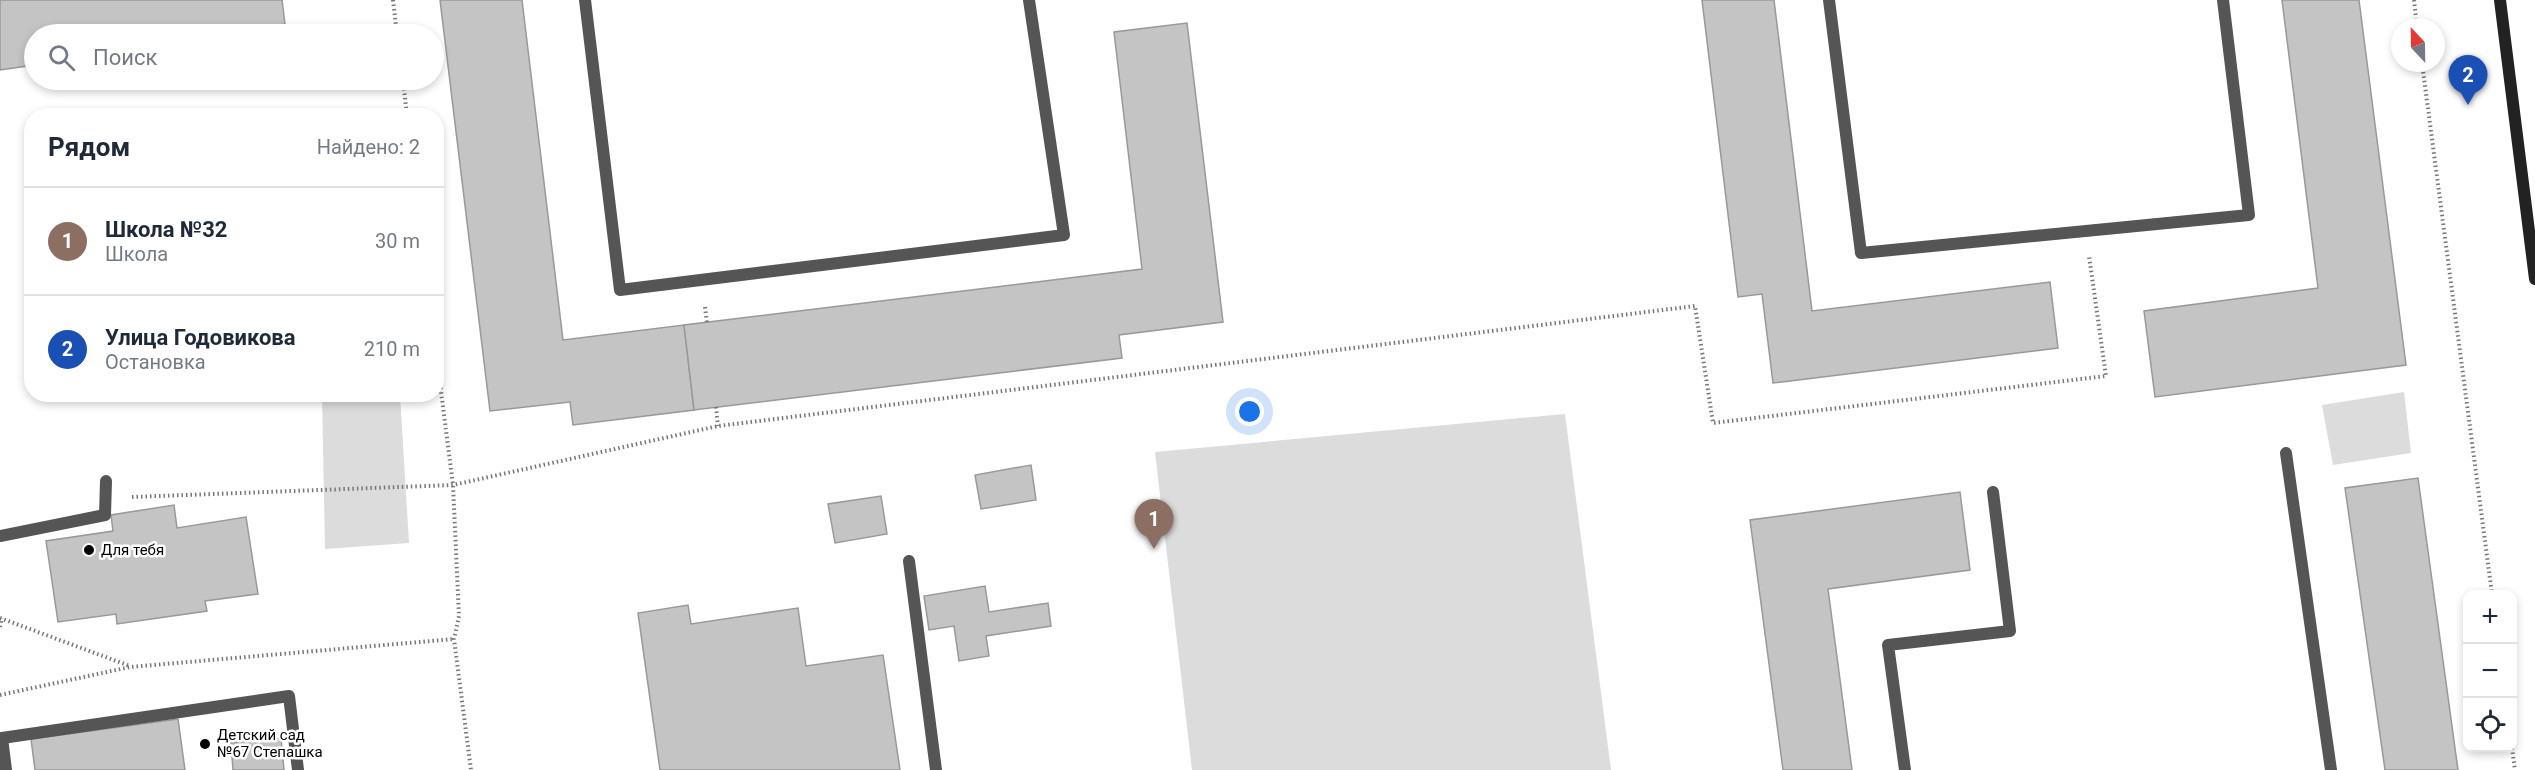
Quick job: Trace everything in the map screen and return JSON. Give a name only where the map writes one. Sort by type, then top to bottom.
[{"type":"street","points":[[2500,0],[2535,279]]},
{"type":"lane","points":[[585,0],[620,290],[1064,235],[1029,0]]},
{"type":"lane","points":[[1829,0],[1861,253],[2085,229],[2249,215],[2223,0]]},
{"type":"lane","points":[[2286,453],[2331,770]]},
{"type":"lane","points":[[0,536],[105,515],[106,481]]},
{"type":"lane","points":[[1905,770],[1888,645],[2010,631],[1993,492]]},
{"type":"lane","points":[[909,561],[936,770]]},
{"type":"lane","points":[[6,770],[2,738],[289,696],[298,770]]},
{"type":"path","points":[[393,0],[396,24]]},
{"type":"path","points":[[2414,0],[2416,18]]},
{"type":"path","points":[[2423,72],[2491,590]]},
{"type":"path","points":[[404,90],[406,108]]},
{"type":"path","points":[[127,497],[453,484],[718,426],[1695,306],[1713,423],[2106,376],[2085,229]]},
{"type":"path","points":[[442,402],[453,484],[459,616],[453,639],[471,770]]},
{"type":"path","points":[[716,407],[718,426]]},
{"type":"path","points":[[0,627],[1,618],[130,667]]},
{"type":"path","points":[[0,695],[130,667],[453,639]]},
{"type":"path","points":[[2513,752],[2515,770]]},
{"type":"shaded area","points":[[2404,392],[2411,453],[2333,465],[2322,405]]},
{"type":"shaded area","points":[[322,402],[400,402],[409,543],[325,549]]},
{"type":"shaded area","points":[[1565,414],[1611,770],[1192,770],[1155,452]]},
{"type":"building","points":[[0,0],[282,0],[285,24],[24,24],[24,66],[0,70]]},
{"type":"building","points":[[440,0],[522,0],[563,340],[684,325],[694,410],[573,425],[570,402],[490,411]]},
{"type":"building","points":[[1702,0],[1774,0],[1812,311],[2050,282],[2058,348],[1773,383],[1762,294],[1738,297]]},
{"type":"building","points":[[2282,0],[2359,0],[2406,365],[2155,397],[2144,311],[2318,288]]},
{"type":"building","points":[[1187,23],[1223,322],[1119,335],[1122,358],[694,410],[684,325],[1142,269],[1114,32]]},
{"type":"building","points":[[1031,465],[1036,500],[981,509],[975,475]]},
{"type":"building","points":[[2418,478],[2458,770],[2385,770],[2345,488]]},
{"type":"building","points":[[1960,492],[1970,570],[1828,589],[1852,770],[1783,770],[1750,520]]},
{"type":"building","points":[[881,496],[887,534],[835,543],[828,504]]},
{"type":"building","points":[[174,505],[177,528],[246,517],[258,594],[205,601],[207,611],[117,624],[116,614],[58,622],[46,541],[113,531],[111,515]]},
{"type":"building","points":[[985,586],[989,612],[1048,603],[1051,626],[986,636],[989,656],[959,661],[954,626],[929,630],[924,596]]},
{"type":"building","points":[[688,605],[691,624],[798,608],[806,666],[883,655],[900,770],[660,770],[638,613]]},
{"type":"building","points":[[178,719],[185,770],[35,770],[31,739]]},
{"type":"building","points":[[281,738],[284,770],[233,770],[231,743]]},
{"type":"place","name":"Улица Годовикова","points":[[2468,105]]},
{"type":"place","name":"Школа №32","points":[[1154,549]]},
{"type":"place","name":"Для тебя","points":[[89,550]]},
{"type":"place","name":"Детский сад №67 Степашка","points":[[205,744]]}]
